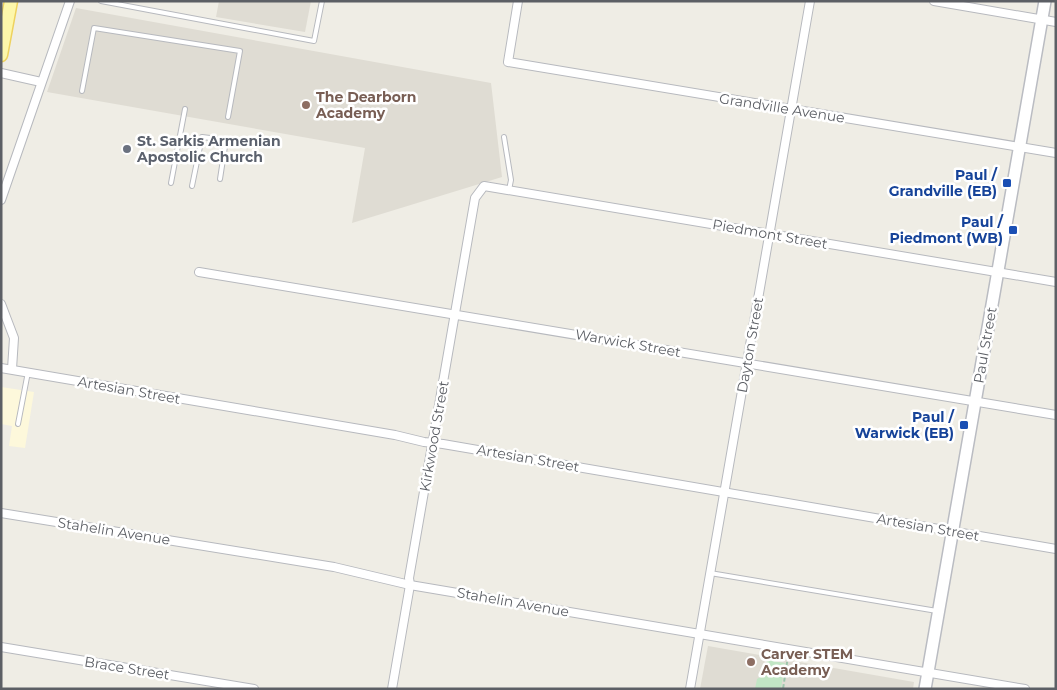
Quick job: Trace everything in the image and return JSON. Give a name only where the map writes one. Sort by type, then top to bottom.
[{"type":"main road","points":[[1,13],[3,1]]},
{"type":"main road","points":[[1,55],[11,1]]},
{"type":"street","points":[[1,200],[70,1]]},
{"type":"street","name":"Grandville Avenue","points":[[518,1],[508,62],[1056,153]]},
{"type":"street","name":"Dayton Street","points":[[690,689],[810,1]]},
{"type":"street","points":[[934,1],[1056,22]]},
{"type":"street","name":"Paul Street","points":[[925,689],[1045,1]]},
{"type":"street","points":[[1,73],[41,82]]},
{"type":"street","name":"Piedmont Street","points":[[484,186],[1056,282]]},
{"type":"street","name":"Kirkwood Street","points":[[392,689],[410,585],[409,578],[475,198],[484,186]]},
{"type":"street","name":"Warwick Street","points":[[199,272],[1056,415]]},
{"type":"street","points":[[1,304],[14,338],[12,369]]},
{"type":"street","name":"Artesian Street","points":[[1,368],[1056,549]]},
{"type":"street","name":"Stahelin Avenue","points":[[1,513],[334,567],[410,585],[1025,689]]},
{"type":"street","name":"Brace Street","points":[[1,647],[254,689]]},
{"type":"lane","points":[[100,1],[314,41],[322,1]]},
{"type":"lane","points":[[82,91],[94,28],[240,51],[228,117]]},
{"type":"lane","points":[[171,183],[185,109]]},
{"type":"lane","points":[[504,136],[511,180],[509,190]]},
{"type":"lane","points":[[192,186],[202,137],[226,140],[220,179]]},
{"type":"lane","points":[[18,424],[28,372]]},
{"type":"lane","points":[[710,573],[938,611]]},
{"type":"path","points":[[782,689],[789,649]]},
{"type":"shaded area","points":[[219,1],[311,1],[305,32],[216,17]]},
{"type":"shaded area","name":"The Dearborn Academy","points":[[76,8],[491,83],[502,177],[352,223],[365,148],[47,92]]},
{"type":"shaded area","points":[[1,387],[34,392],[25,448],[9,446],[12,426],[1,424]]},
{"type":"shaded area","name":"Carver STEM Academy","points":[[708,646],[914,682],[913,689],[700,689]]},
{"type":"green space","points":[[767,660],[785,663],[781,689],[755,689],[757,679],[764,675]]},
{"type":"place","name":"The Dearborn Academy","points":[[306,105]]},
{"type":"place","name":"St. Sarkis Armenian Apostolic Church","points":[[127,149]]},
{"type":"place","name":"Paul / Grandville (EB)","points":[[1007,183]]},
{"type":"place","name":"Paul / Piedmont (WB)","points":[[1013,230]]},
{"type":"place","name":"Paul / Warwick (EB)","points":[[964,425]]},
{"type":"place","name":"Carver STEM Academy","points":[[751,662]]}]
